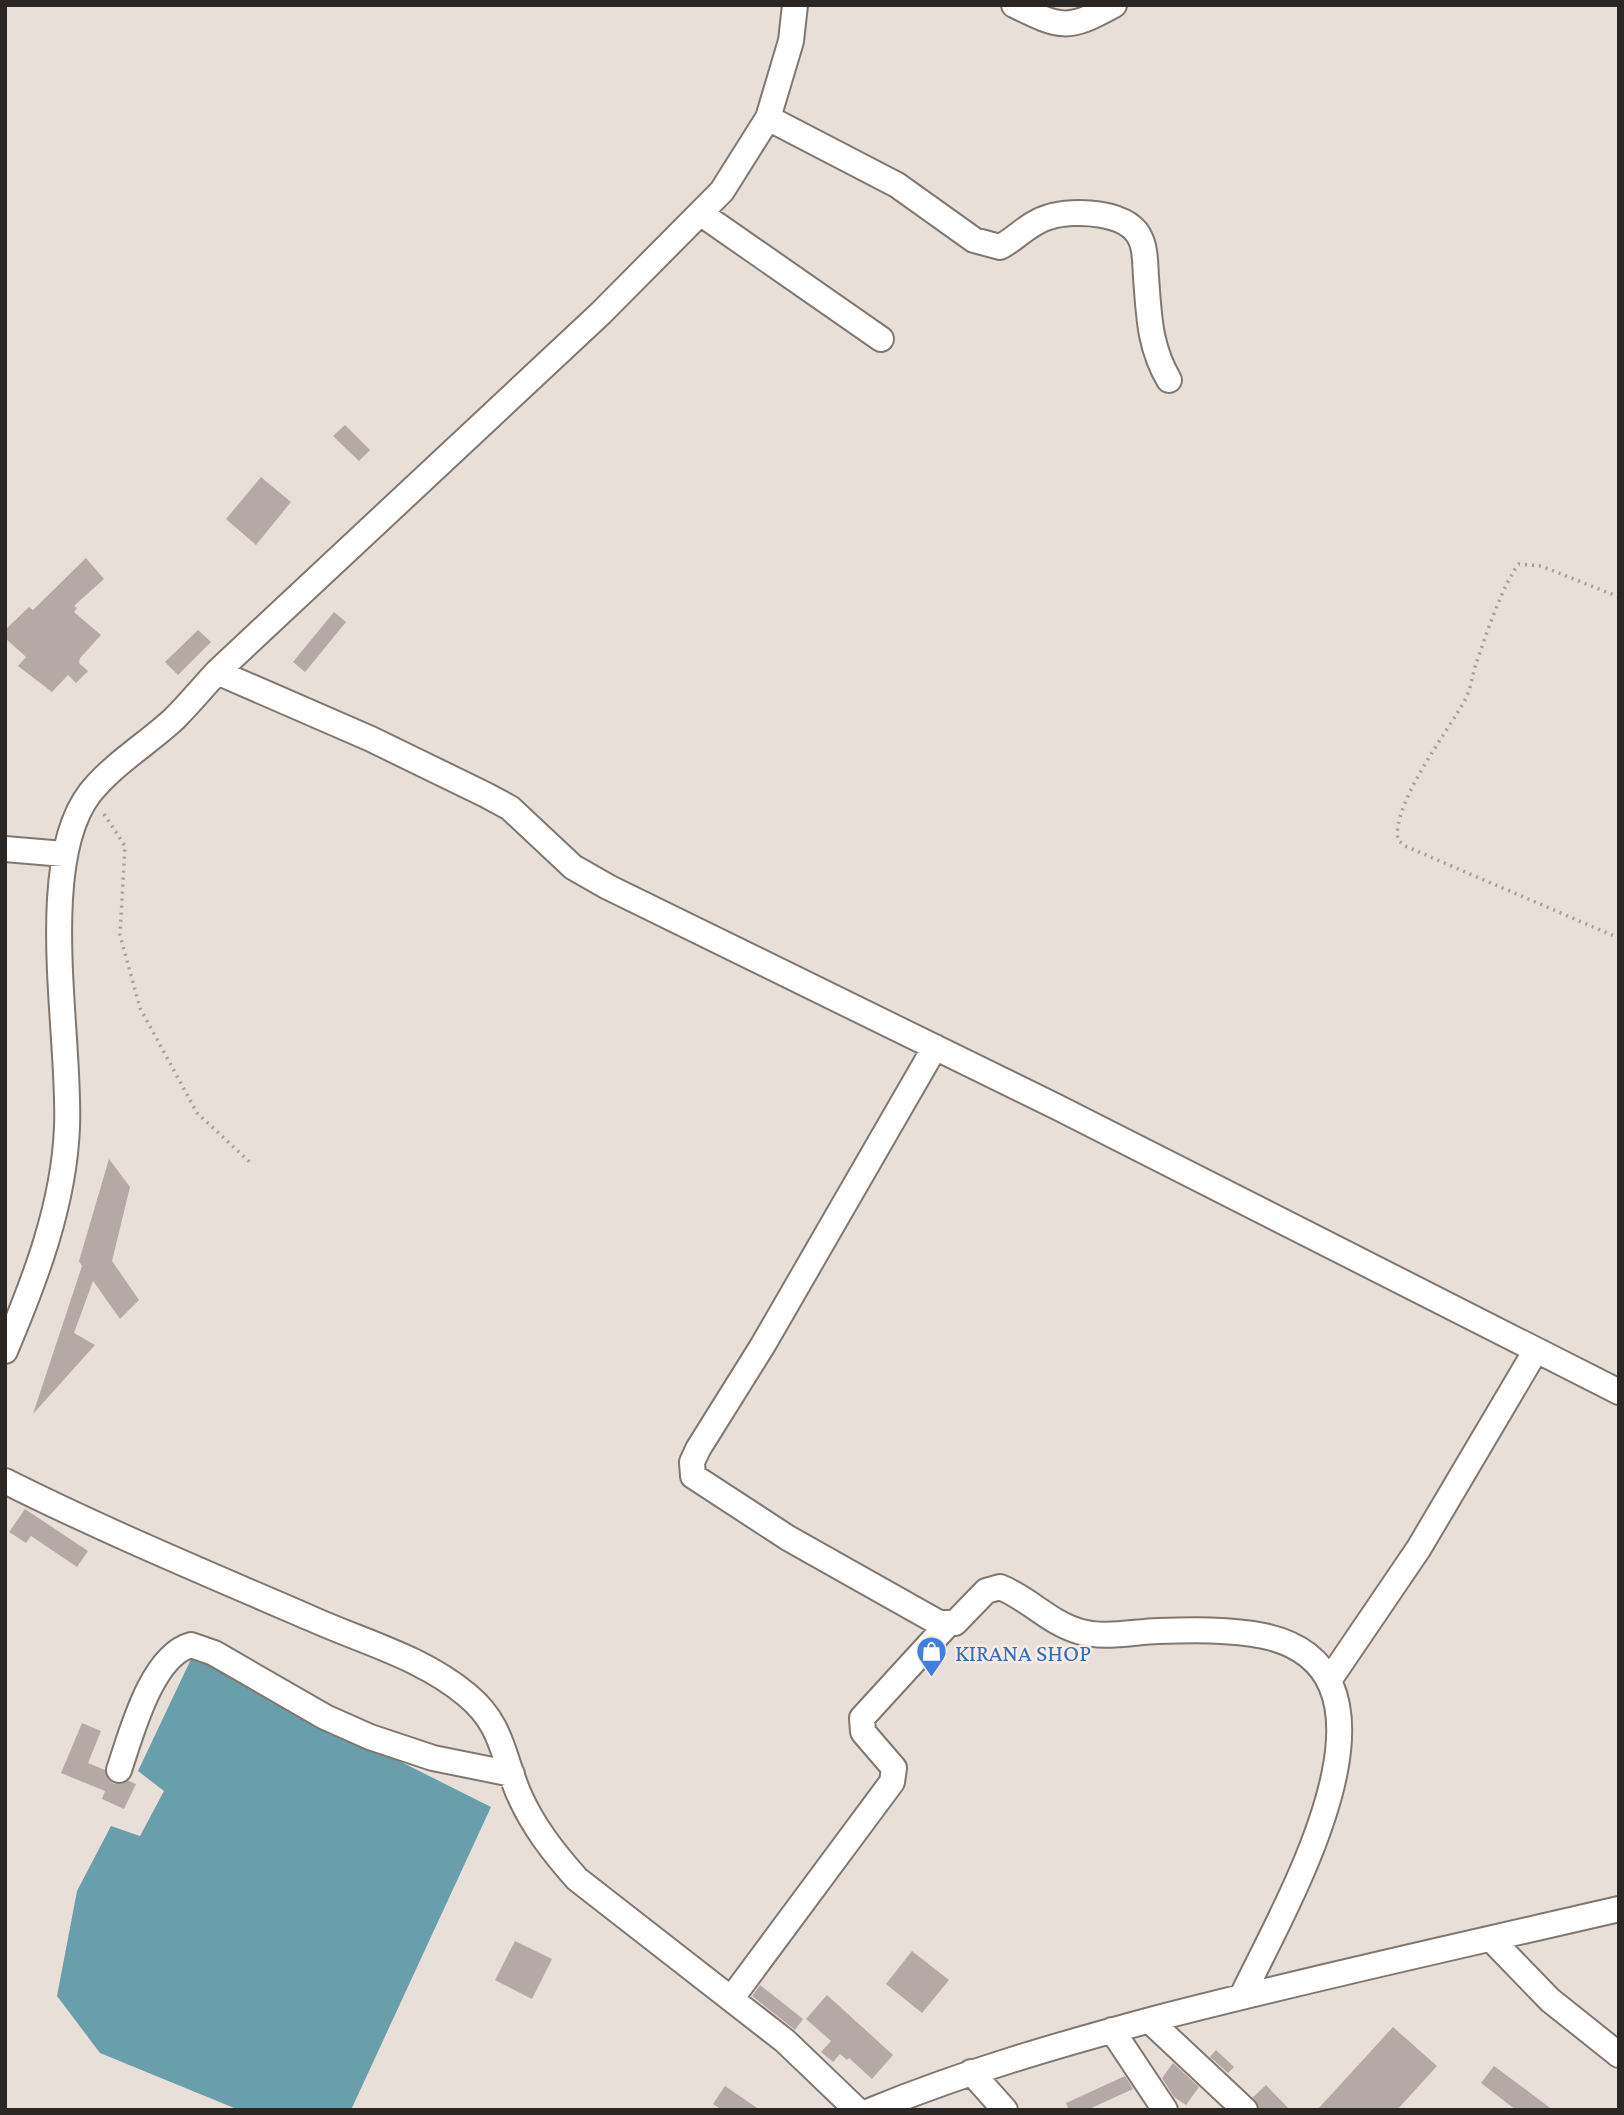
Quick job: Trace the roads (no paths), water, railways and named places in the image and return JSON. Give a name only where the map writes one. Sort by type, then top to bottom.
[{"type":"street","points":[[5,1351],[41,1256],[61,1187],[67,1127],[67,1060],[58,924],[64,854],[75,822],[90,793],[174,718],[217,672],[601,313],[722,191],[768,118],[791,41],[795,5]]},
{"type":"street","points":[[1014,5],[1049,22],[1067,26],[1087,20],[1114,5]]},
{"type":"street","points":[[768,118],[897,185],[974,240],[987,245],[1000,247],[1035,222],[1068,213],[1093,213],[1132,228],[1141,238],[1145,257],[1151,340],[1156,359],[1168,380]]},
{"type":"street","points":[[700,214],[881,339]]},
{"type":"street","points":[[217,672],[371,739],[486,795],[509,808],[549,848],[596,881],[935,1047],[1619,1392]]},
{"type":"street","points":[[5,849],[64,854]]},
{"type":"street","points":[[935,1047],[763,1345],[698,1449],[691,1468],[699,1482],[788,1538],[928,1618],[948,1624]]},
{"type":"street","points":[[1330,1679],[1419,1548],[1536,1350]]},
{"type":"street","points":[[5,1481],[102,1527],[417,1662],[468,1695],[499,1733],[532,1822],[554,1853],[577,1878],[785,2042],[857,2110]]},
{"type":"street","points":[[731,1999],[892,1782],[894,1768],[863,1732],[862,1718],[948,1624],[963,1617],[986,1591],[1000,1587],[1077,1631],[1096,1635],[1159,1631],[1263,1636],[1307,1654],[1322,1666],[1330,1679],[1341,1714],[1340,1742],[1331,1786],[1311,1847],[1242,1997]]},
{"type":"street","points":[[119,1770],[152,1685],[171,1655],[191,1645],[214,1653],[325,1717],[370,1737],[433,1758],[512,1774]]},
{"type":"street","points":[[872,2110],[971,2072],[1112,2030],[1619,1909]]},
{"type":"street","points":[[1491,1939],[1550,2000],[1619,2055]]},
{"type":"street","points":[[1150,2021],[1244,2110]]},
{"type":"street","points":[[1112,2030],[1165,2110]]},
{"type":"street","points":[[971,2072],[1005,2110]]},
{"type":"water","points":[[192,1657],[491,1807],[351,2110],[239,2110],[100,2053],[57,1996],[77,1891],[111,1826],[140,1836],[164,1791],[138,1771]]},
{"type":"place","name":"KIRANA SHOP","points":[[932,1679]]}]
